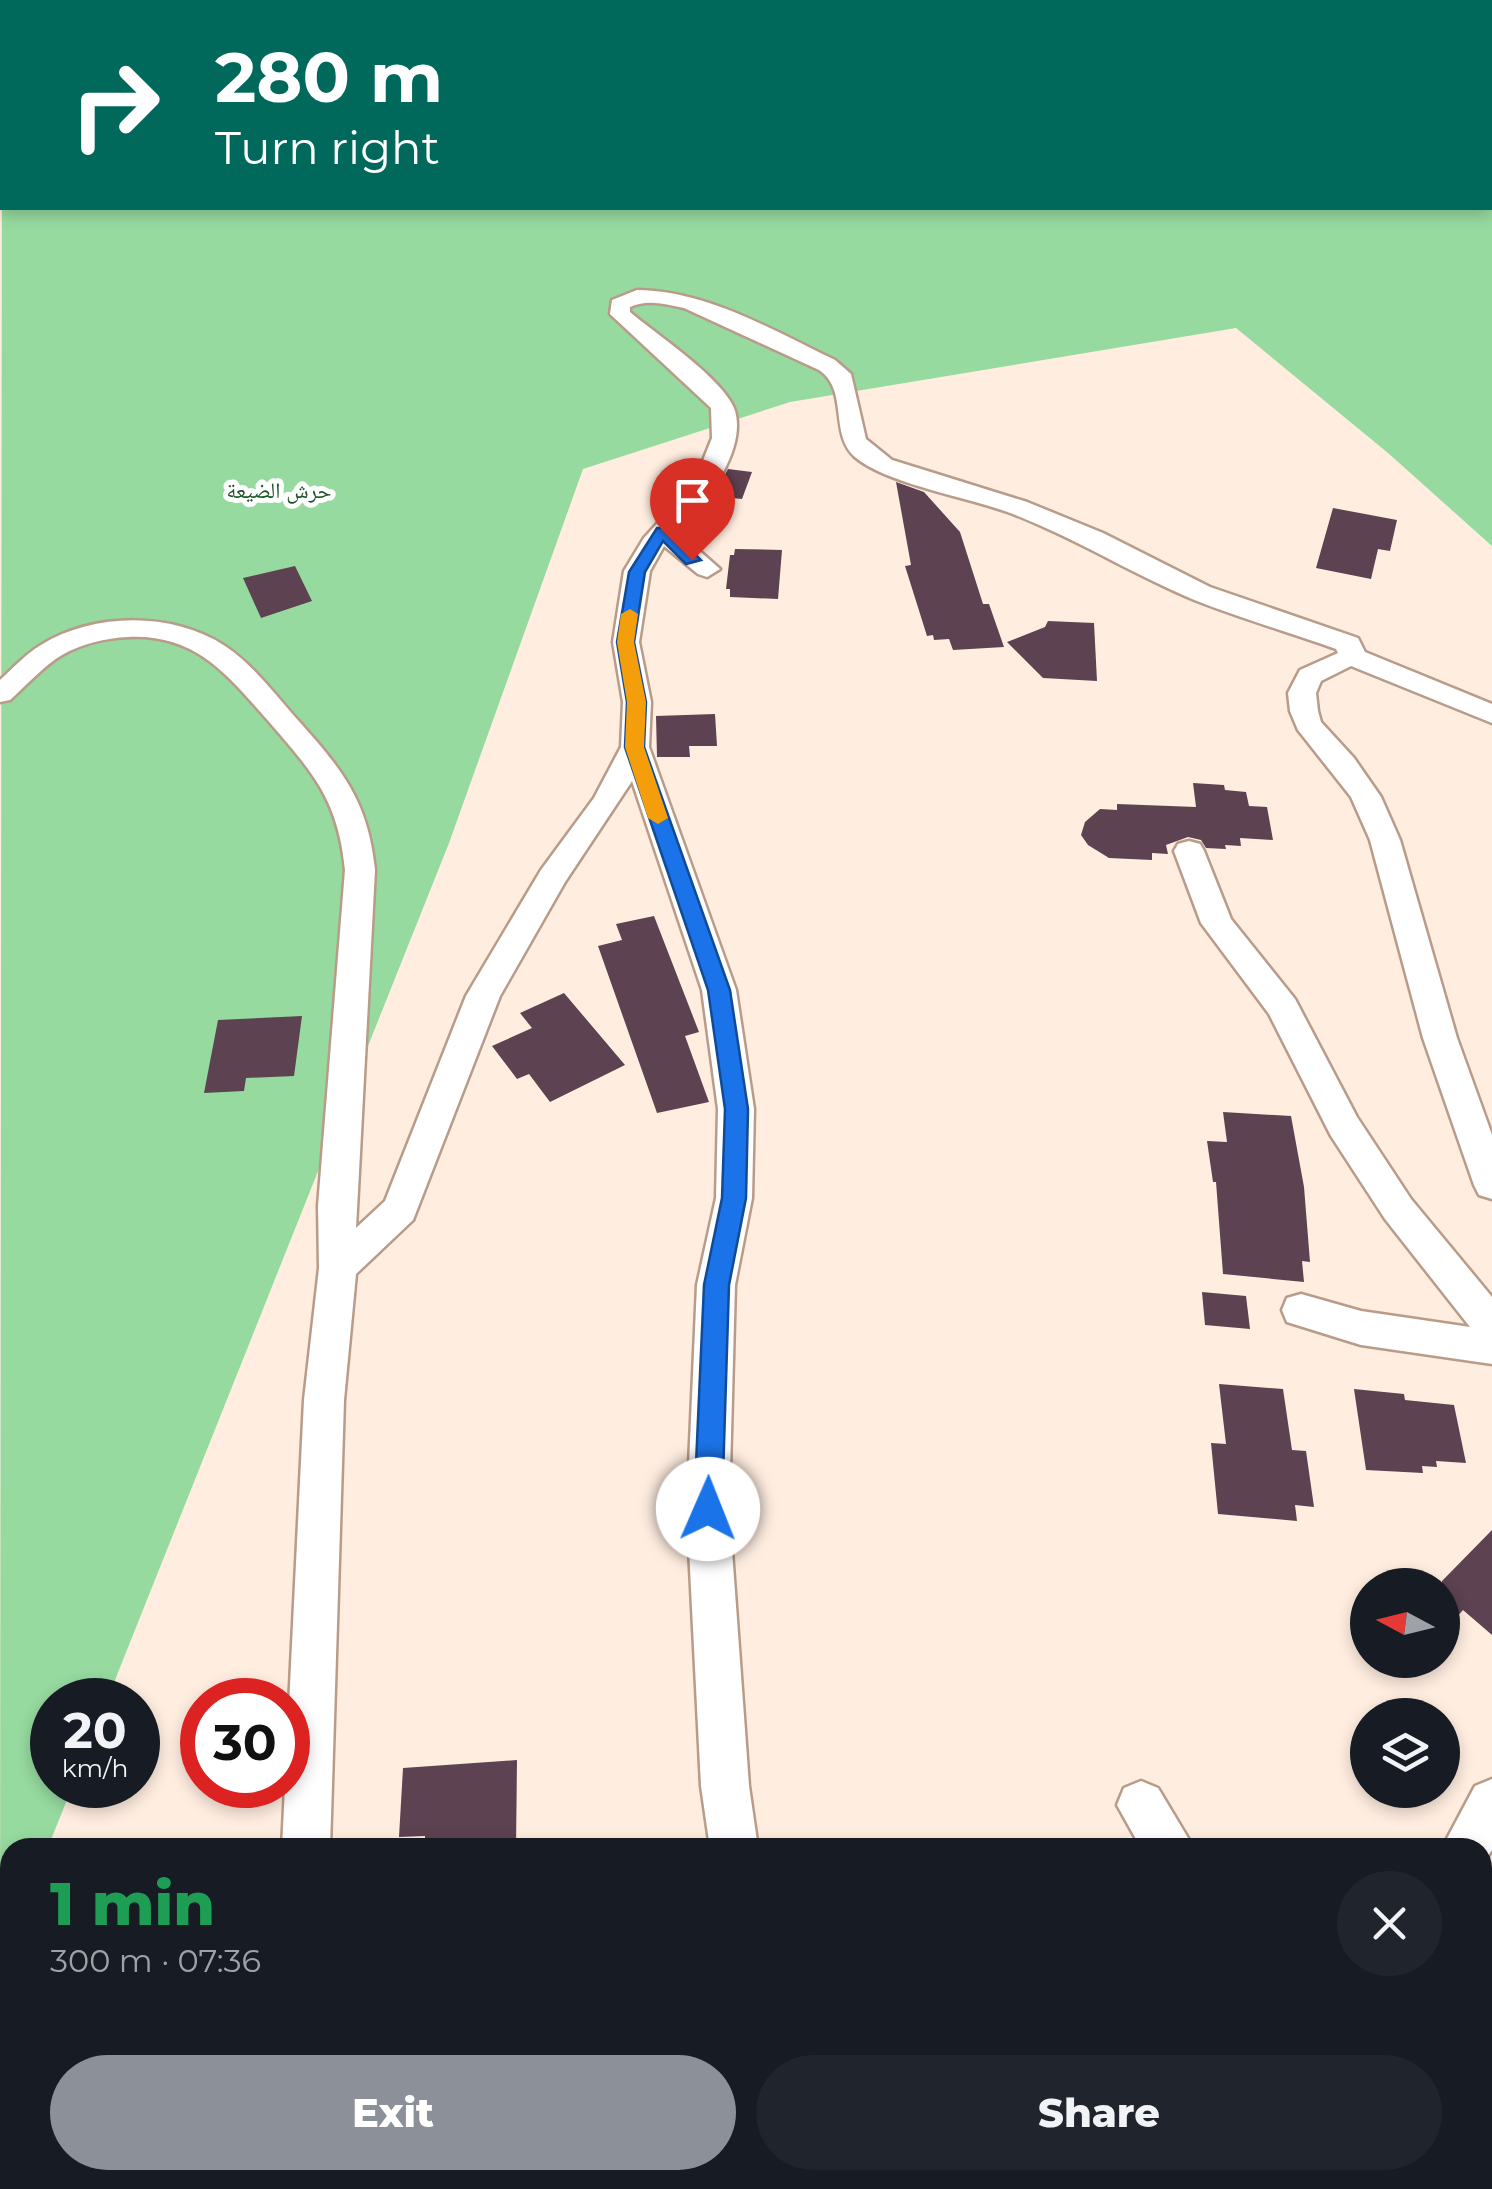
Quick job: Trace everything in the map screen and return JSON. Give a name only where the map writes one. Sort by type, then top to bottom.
[{"type":"street","points":[[733,1838],[725,1786],[708,1509],[716,1285],[734,1198],[736,1109],[719,990],[634,747],[636,702],[626,642],[637,572],[663,532],[692,504],[706,483],[724,438],[725,422],[722,407],[704,386],[620,314],[619,304],[637,296],[718,312],[840,374],[854,440],[862,452],[884,465],[1018,507],[1094,538],[1201,593],[1348,644],[1353,658]]},
{"type":"street","points":[[663,532],[706,570]]},
{"type":"street","points":[[0,694],[51,650],[82,638],[112,630],[152,628],[186,634],[219,654],[317,759],[340,793],[356,829],[360,870],[337,1206],[338,1268],[324,1400],[306,1838]]},
{"type":"street","points":[[1492,714],[1353,658],[1338,660],[1310,676],[1302,693],[1308,724],[1344,764],[1366,797],[1384,840],[1440,1038],[1492,1185]]},
{"type":"street","points":[[338,1268],[400,1210],[483,996],[552,878],[607,802],[634,747]]},
{"type":"street","points":[[1190,851],[1217,923],[1283,1008],[1344,1126],[1398,1209],[1492,1326]]},
{"type":"street","points":[[1301,1310],[1361,1328],[1492,1347]]},
{"type":"street","points":[[1472,1838],[1492,1803]]},
{"type":"street","points":[[1141,1805],[1163,1838]]},
{"type":"green space","name":"حرش الضيعة","points":[[2,210],[1492,210],[1492,546],[1388,453],[1236,328],[790,402],[583,469],[449,843],[116,1678],[30,1678],[30,1808],[64,1808],[52,1838],[0,1838]]},
{"type":"building","points":[[728,469],[752,472],[742,499],[713,496]]},
{"type":"building","points":[[896,482],[924,492],[960,532],[983,604],[989,604],[1004,647],[953,650],[949,639],[934,640],[933,635],[927,636],[905,566],[911,565]]},
{"type":"building","points":[[1333,508],[1397,520],[1390,551],[1378,549],[1371,579],[1316,568]]},
{"type":"building","points":[[735,549],[782,550],[778,599],[730,597],[730,589],[726,589],[730,555],[734,555]]},
{"type":"building","points":[[295,566],[312,601],[261,618],[243,578]]},
{"type":"building","points":[[1048,621],[1094,623],[1097,681],[1043,678],[1007,642],[1045,627]]},
{"type":"building","points":[[715,714],[717,746],[689,746],[690,757],[657,757],[656,716]]},
{"type":"building","points":[[1193,783],[1224,785],[1225,790],[1246,792],[1249,806],[1267,807],[1273,840],[1240,838],[1241,846],[1225,845],[1226,849],[1206,848],[1201,840],[1188,837],[1166,845],[1168,854],[1152,853],[1152,860],[1109,858],[1088,845],[1081,835],[1085,822],[1100,809],[1117,810],[1117,804],[1196,807]]},
{"type":"building","points":[[654,916],[699,1032],[685,1036],[709,1102],[657,1113],[598,946],[622,940],[616,924]]},
{"type":"building","points":[[564,993],[625,1065],[550,1102],[529,1074],[517,1079],[492,1046],[532,1028],[520,1013]]},
{"type":"building","points":[[302,1016],[294,1076],[246,1078],[244,1091],[204,1093],[218,1020]]},
{"type":"building","points":[[1223,1112],[1291,1116],[1304,1187],[1310,1262],[1302,1261],[1304,1282],[1223,1274],[1216,1182],[1207,1141],[1227,1142]]},
{"type":"building","points":[[1202,1292],[1246,1296],[1250,1329],[1205,1325]]},
{"type":"building","points":[[1219,1384],[1283,1389],[1292,1450],[1306,1451],[1314,1507],[1295,1505],[1297,1521],[1218,1514],[1211,1443],[1226,1444]]},
{"type":"building","points":[[1354,1389],[1454,1405],[1466,1463],[1436,1461],[1437,1467],[1422,1466],[1423,1473],[1366,1470]]},
{"type":"building","points":[[1492,1530],[1492,1635],[1463,1610],[1460,1613],[1460,1568],[1455,1568]]},
{"type":"building","points":[[517,1760],[516,1838],[399,1837],[403,1768]]},
{"type":"slow traffic","points":[[630,614],[626,642],[636,702],[634,747],[658,818]]},
{"type":"route","points":[[692,560],[663,532],[653,543],[637,572],[626,642],[636,702],[634,747],[719,990],[736,1109],[734,1198],[716,1285],[708,1509]]}]
